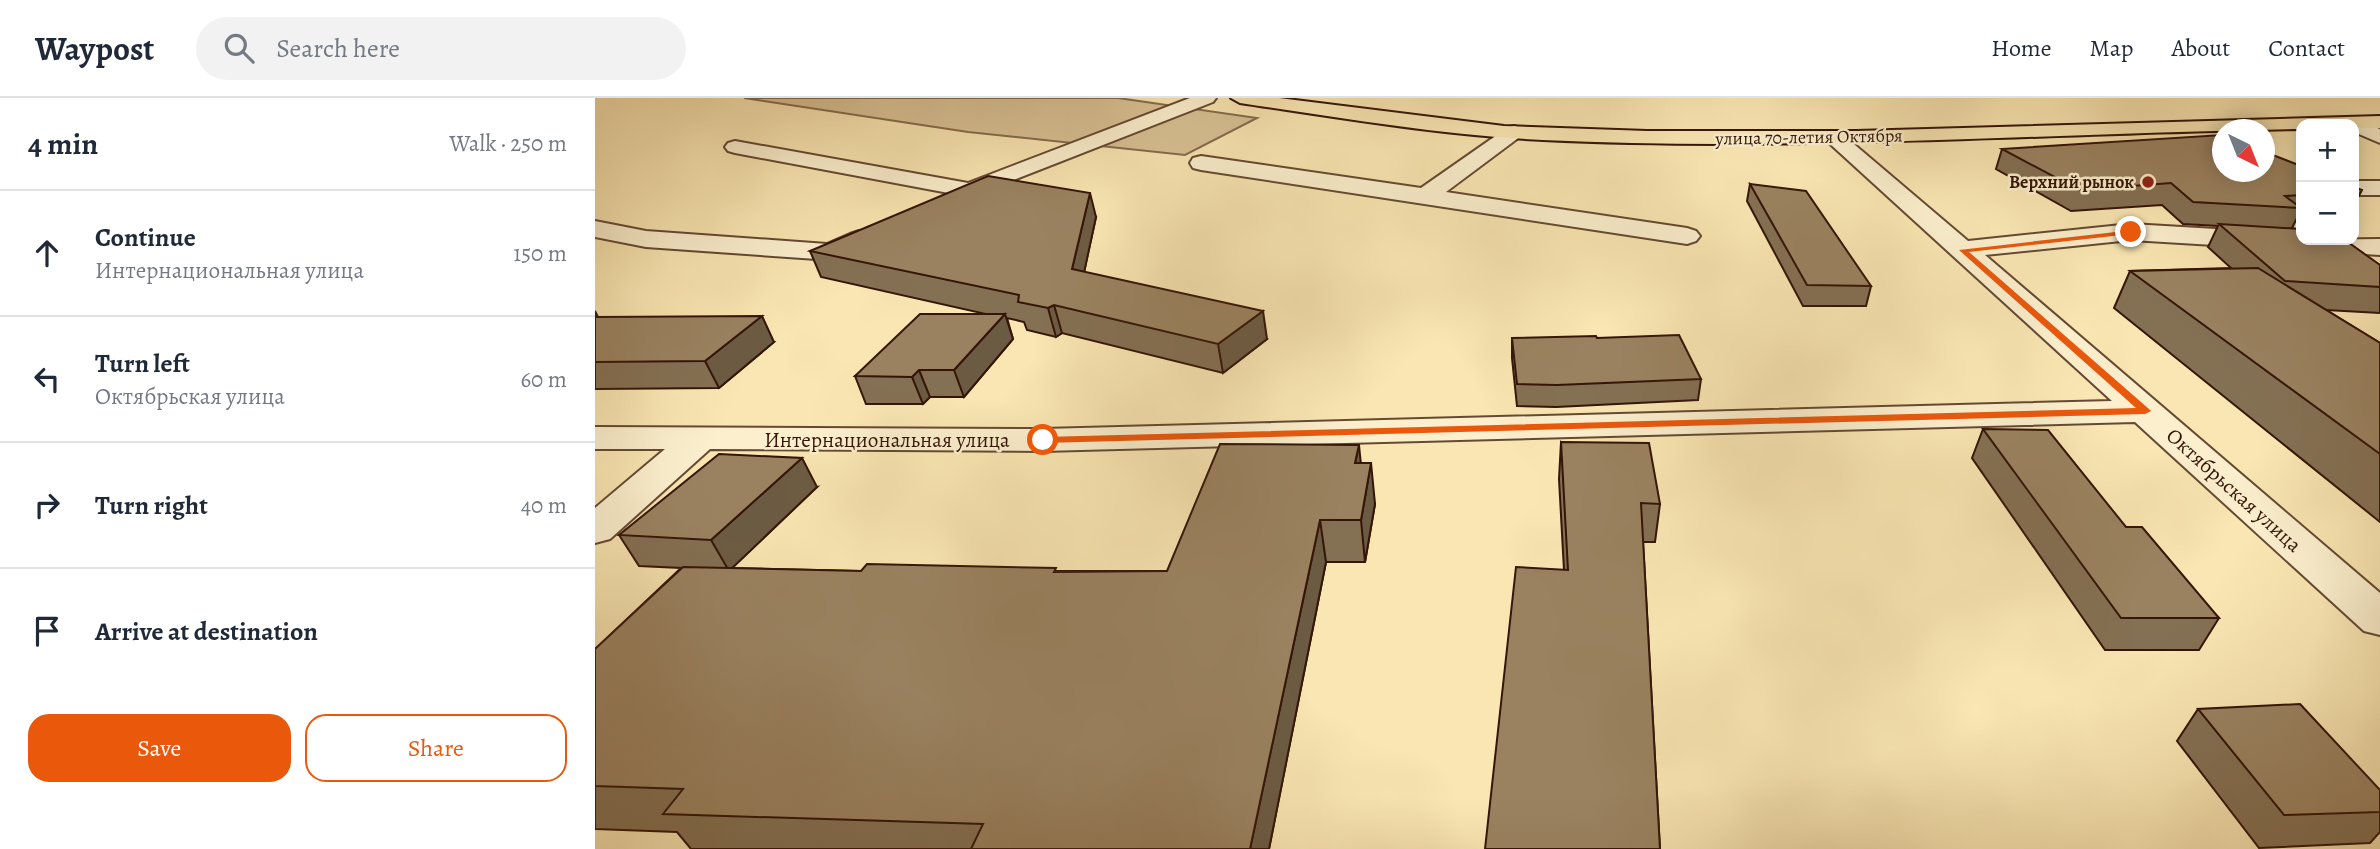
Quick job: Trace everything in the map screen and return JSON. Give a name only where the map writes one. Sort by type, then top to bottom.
[{"type":"main road","name":"улица 70-летия Октября","points":[[1240,98],[1410,122],[1514,132],[1669,138],[1835,138],[2296,125]]},
{"type":"main road","name":"улица 70-летия Октября","points":[[2359,123],[2380,122]]},
{"type":"street","points":[[932,207],[1207,98]]},
{"type":"street","points":[[2359,128],[2380,137]]},
{"type":"street","points":[[1425,196],[1514,132]]},
{"type":"street","name":"Октябрьская улица","points":[[1835,138],[2376,611]]},
{"type":"street","points":[[735,147],[970,190]]},
{"type":"street","points":[[1201,163],[1687,236]]},
{"type":"street","points":[[2359,188],[2380,188]]},
{"type":"street","points":[[595,229],[646,239],[831,252],[881,229]]},
{"type":"street","points":[[1962,250],[2131,232],[2380,247]]},
{"type":"street","name":"Интернациональная улица","points":[[595,438],[1043,440],[2145,411]]},
{"type":"street","points":[[595,530],[700,439]]},
{"type":"shaded area","points":[[744,98],[1118,98],[1257,118],[1185,155],[968,132]]},
{"type":"building","points":[[2212,136],[2212,182],[2275,182],[2275,156],[2296,164],[2296,195],[2285,196],[2296,204],[2296,208],[2193,202],[2171,183],[2079,190],[2002,149]]},
{"type":"building","points":[[988,176],[1090,193],[1072,269],[1263,311],[1218,344],[1054,305],[1048,308],[1018,302],[1019,295],[810,251]]},
{"type":"building","points":[[1750,184],[1806,191],[1871,286],[1807,285]]},
{"type":"building","points":[[2219,224],[2296,229],[2296,245],[2352,245],[2380,265],[2380,287],[2285,281]]},
{"type":"building","points":[[2258,268],[2380,343],[2380,454],[2130,271]]},
{"type":"building","points":[[920,314],[1005,314],[954,370],[919,370],[912,377],[855,376]]},
{"type":"building","points":[[762,316],[705,361],[595,362],[595,317]]},
{"type":"building","points":[[1679,335],[1701,379],[1517,384],[1512,338]]},
{"type":"building","points":[[1983,429],[2048,430],[2126,527],[2142,527],[2219,618],[2121,618]]},
{"type":"building","points":[[1561,442],[1649,443],[1660,504],[1641,503],[1660,849],[1485,849],[1516,567],[1568,570]]},
{"type":"building","points":[[1220,444],[1359,445],[1355,463],[1371,463],[1361,520],[1320,520],[1250,849],[971,849],[983,824],[663,814],[683,789],[595,786],[595,649],[683,567],[861,571],[867,564],[1056,568],[1054,572],[1167,571]]},
{"type":"building","points":[[719,454],[802,458],[711,540],[619,535]]},
{"type":"building","points":[[2300,704],[2380,790],[2380,812],[2284,815],[2198,709]]},
{"type":"place","name":"Верхний рынок","points":[[2148,182]]},
{"type":"route","points":[[1043,440],[2145,411],[1962,250],[2131,232]]}]
